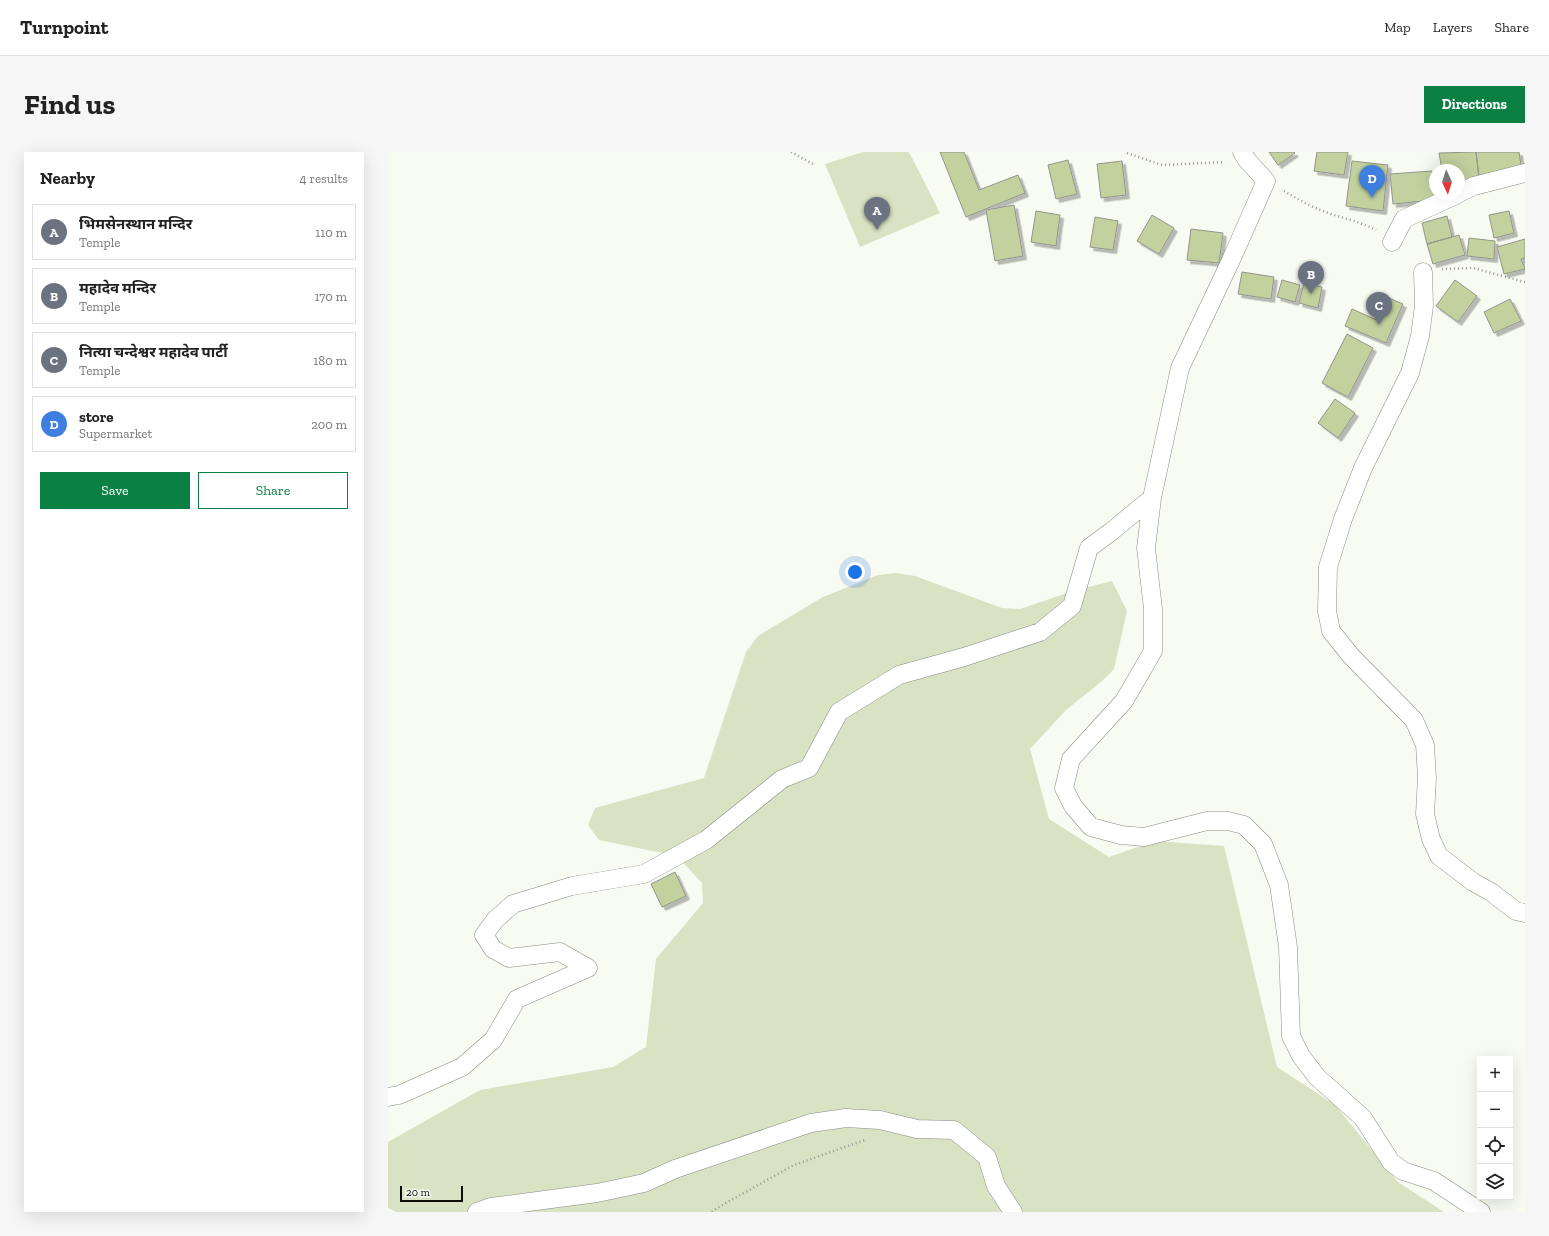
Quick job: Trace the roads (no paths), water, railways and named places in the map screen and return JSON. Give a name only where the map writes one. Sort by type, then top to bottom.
[{"type":"street","points":[[1245,156],[1266,181],[1232,258],[1180,368],[1152,498],[1146,548],[1152,609],[1153,652],[1124,701],[1071,759],[1064,788],[1073,806],[1091,828],[1121,835],[1144,837],[1207,822],[1228,821],[1244,825],[1263,844],[1280,885],[1288,947],[1291,1036],[1301,1056],[1317,1077],[1363,1118],[1391,1162],[1403,1171],[1434,1181],[1481,1212]]},
{"type":"street","points":[[1465,190],[1474,186],[1525,173]]},
{"type":"street","points":[[1392,242],[1404,220],[1446,200]]},
{"type":"street","points":[[1423,272],[1423,314],[1420,336],[1410,374],[1363,468],[1343,519],[1328,567],[1327,611],[1331,631],[1351,656],[1414,720],[1425,745],[1427,778],[1425,814],[1431,839],[1440,856],[1473,882],[1491,892],[1516,911],[1525,912]]},
{"type":"street","points":[[388,1097],[399,1095],[462,1067],[493,1040],[517,999],[588,968],[560,952],[509,958],[493,949],[484,935],[495,920],[513,904],[572,886],[644,874],[706,840],[782,779],[808,768],[839,712],[899,675],[964,657],[1040,632],[1072,606],[1089,548],[1152,498]]},
{"type":"street","points":[[477,1212],[491,1207],[597,1193],[644,1182],[675,1169],[811,1123],[846,1118],[880,1120],[917,1129],[954,1130],[987,1158],[996,1186],[1013,1212]]},
{"type":"place","name":"store","points":[[1372,198]]},
{"type":"place","name":"भिमसेनस्थान मन्दिर","points":[[877,230]]},
{"type":"place","name":"महादेव मन्दिर","points":[[1311,294]]},
{"type":"place","name":"नित्या चन्देश्वर महादेव पार्टी","points":[[1379,325]]}]
